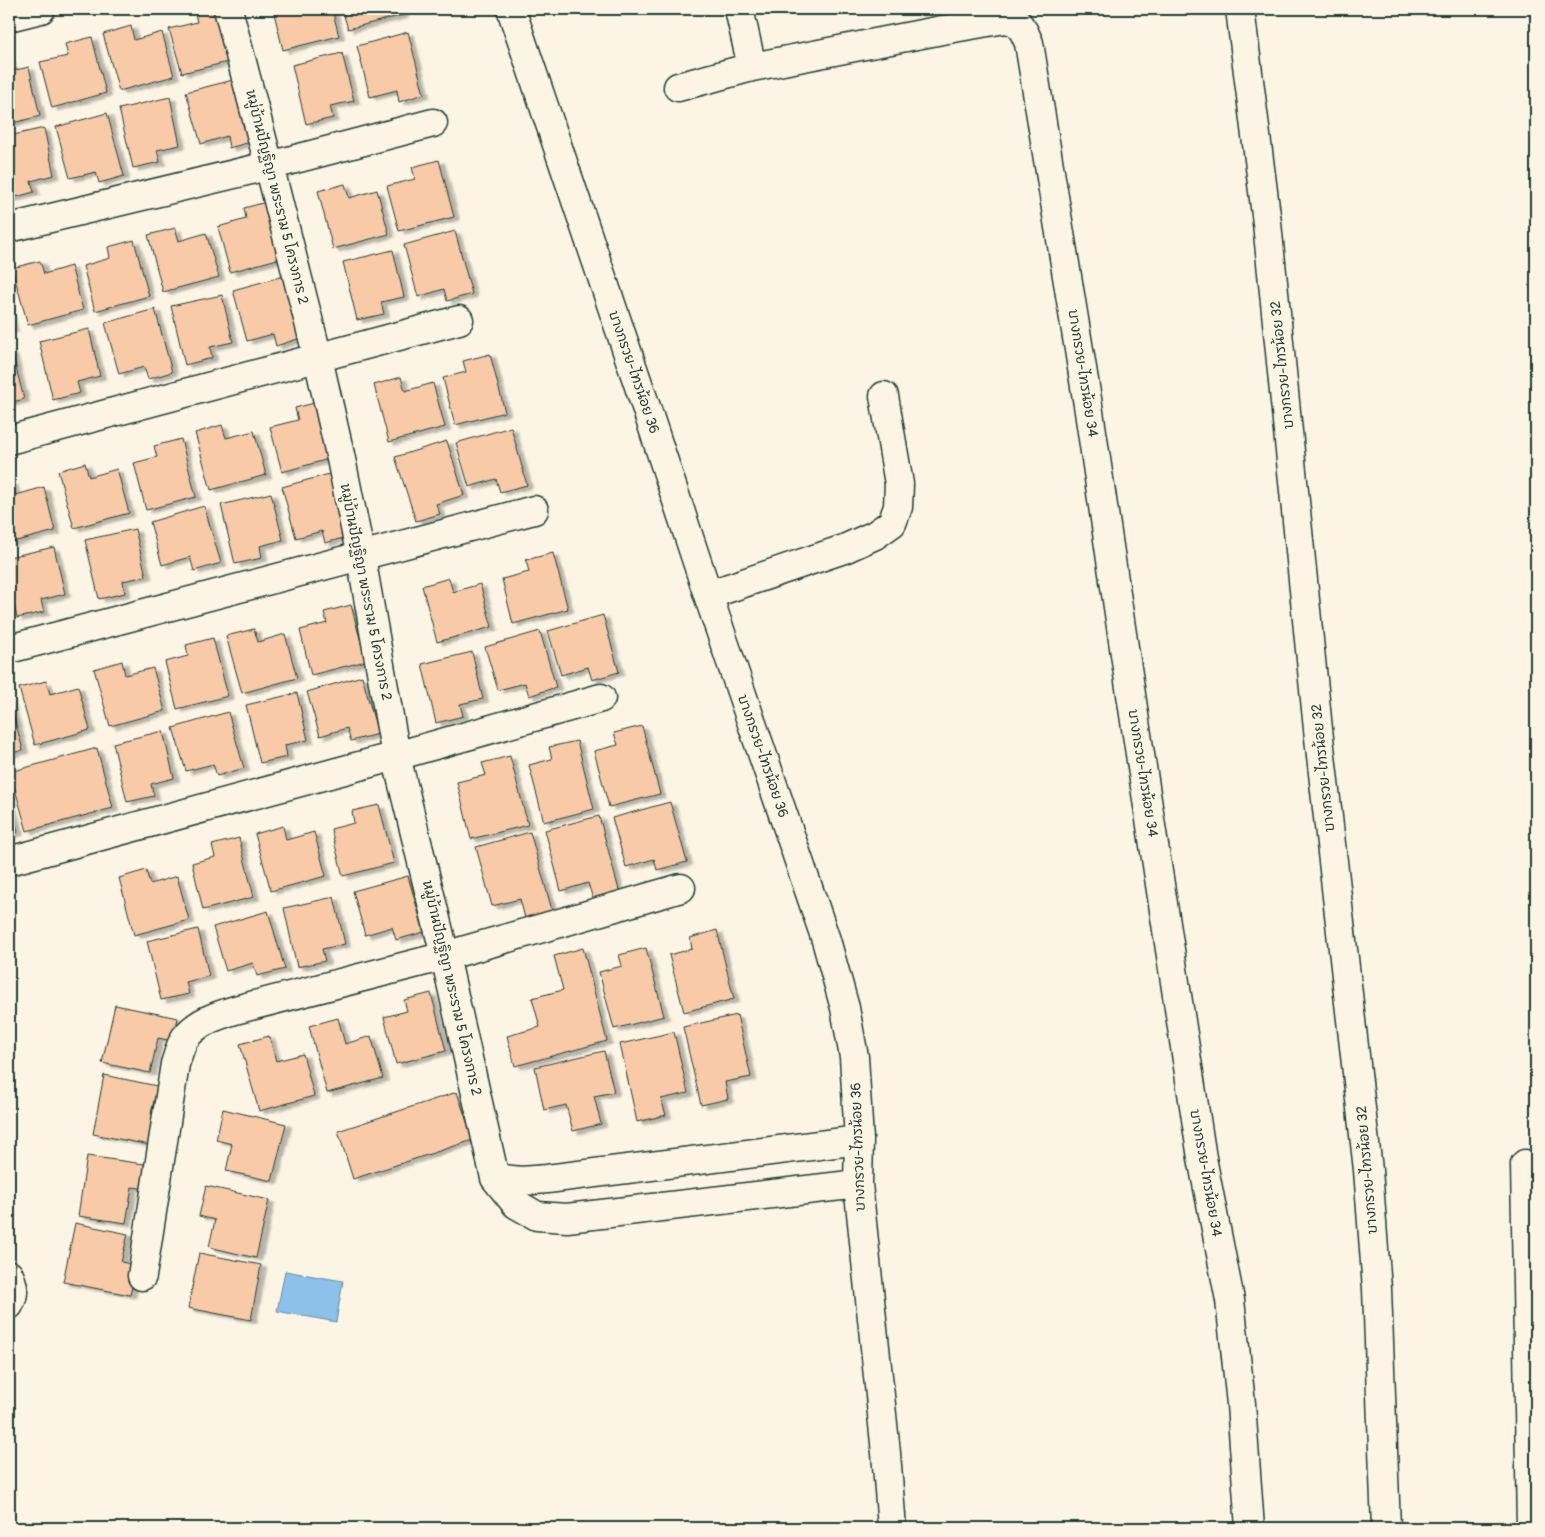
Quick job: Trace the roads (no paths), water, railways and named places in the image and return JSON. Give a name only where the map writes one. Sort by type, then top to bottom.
[{"type":"street","points":[[9,17],[41,9]]},
{"type":"street","name":"หมู่บ้านปัญฐิญา พระราม 5 โครงการ 2","points":[[228,9],[318,358],[361,557],[396,756],[445,956],[495,1178]]},
{"type":"street","name":"บางกรวย-ไทรน้อย 36","points":[[511,9],[826,940],[845,1008],[854,1057],[859,1140],[858,1184],[892,1528]]},
{"type":"street","points":[[739,9],[752,68]]},
{"type":"street","name":"บางกรวย-ไทรน้อย 32","points":[[1240,9],[1267,223],[1318,729],[1368,1170],[1377,1289],[1386,1528]]},
{"type":"street","points":[[678,86],[940,19]]},
{"type":"street","name":"บางกรวย-ไทรน้อย 34","points":[[940,19],[1004,19],[1017,22],[1029,43],[1033,62],[1087,395],[1134,718],[1202,1158],[1230,1300],[1241,1404],[1250,1528]]},
{"type":"street","points":[[9,228],[433,123]]},
{"type":"street","points":[[9,440],[459,320]]},
{"type":"street","points":[[708,595],[844,549],[875,536],[892,523],[898,507],[899,484],[884,396]]},
{"type":"street","points":[[9,649],[534,510]]},
{"type":"street","points":[[9,861],[601,698]]},
{"type":"street","points":[[142,1276],[175,1064],[184,1040],[196,1027],[212,1017],[235,1010],[445,956],[681,888]]},
{"type":"street","points":[[495,1178],[521,1181],[547,1179],[859,1140]]},
{"type":"street","points":[[1525,1164],[1531,1528]]},
{"type":"street","points":[[495,1178],[516,1204],[537,1216],[567,1218],[858,1184]]},
{"type":"street","points":[[9,1275],[14,1287],[9,1305]]},
{"type":"water","points":[[285,1271],[343,1281],[336,1322],[277,1311]]}]
